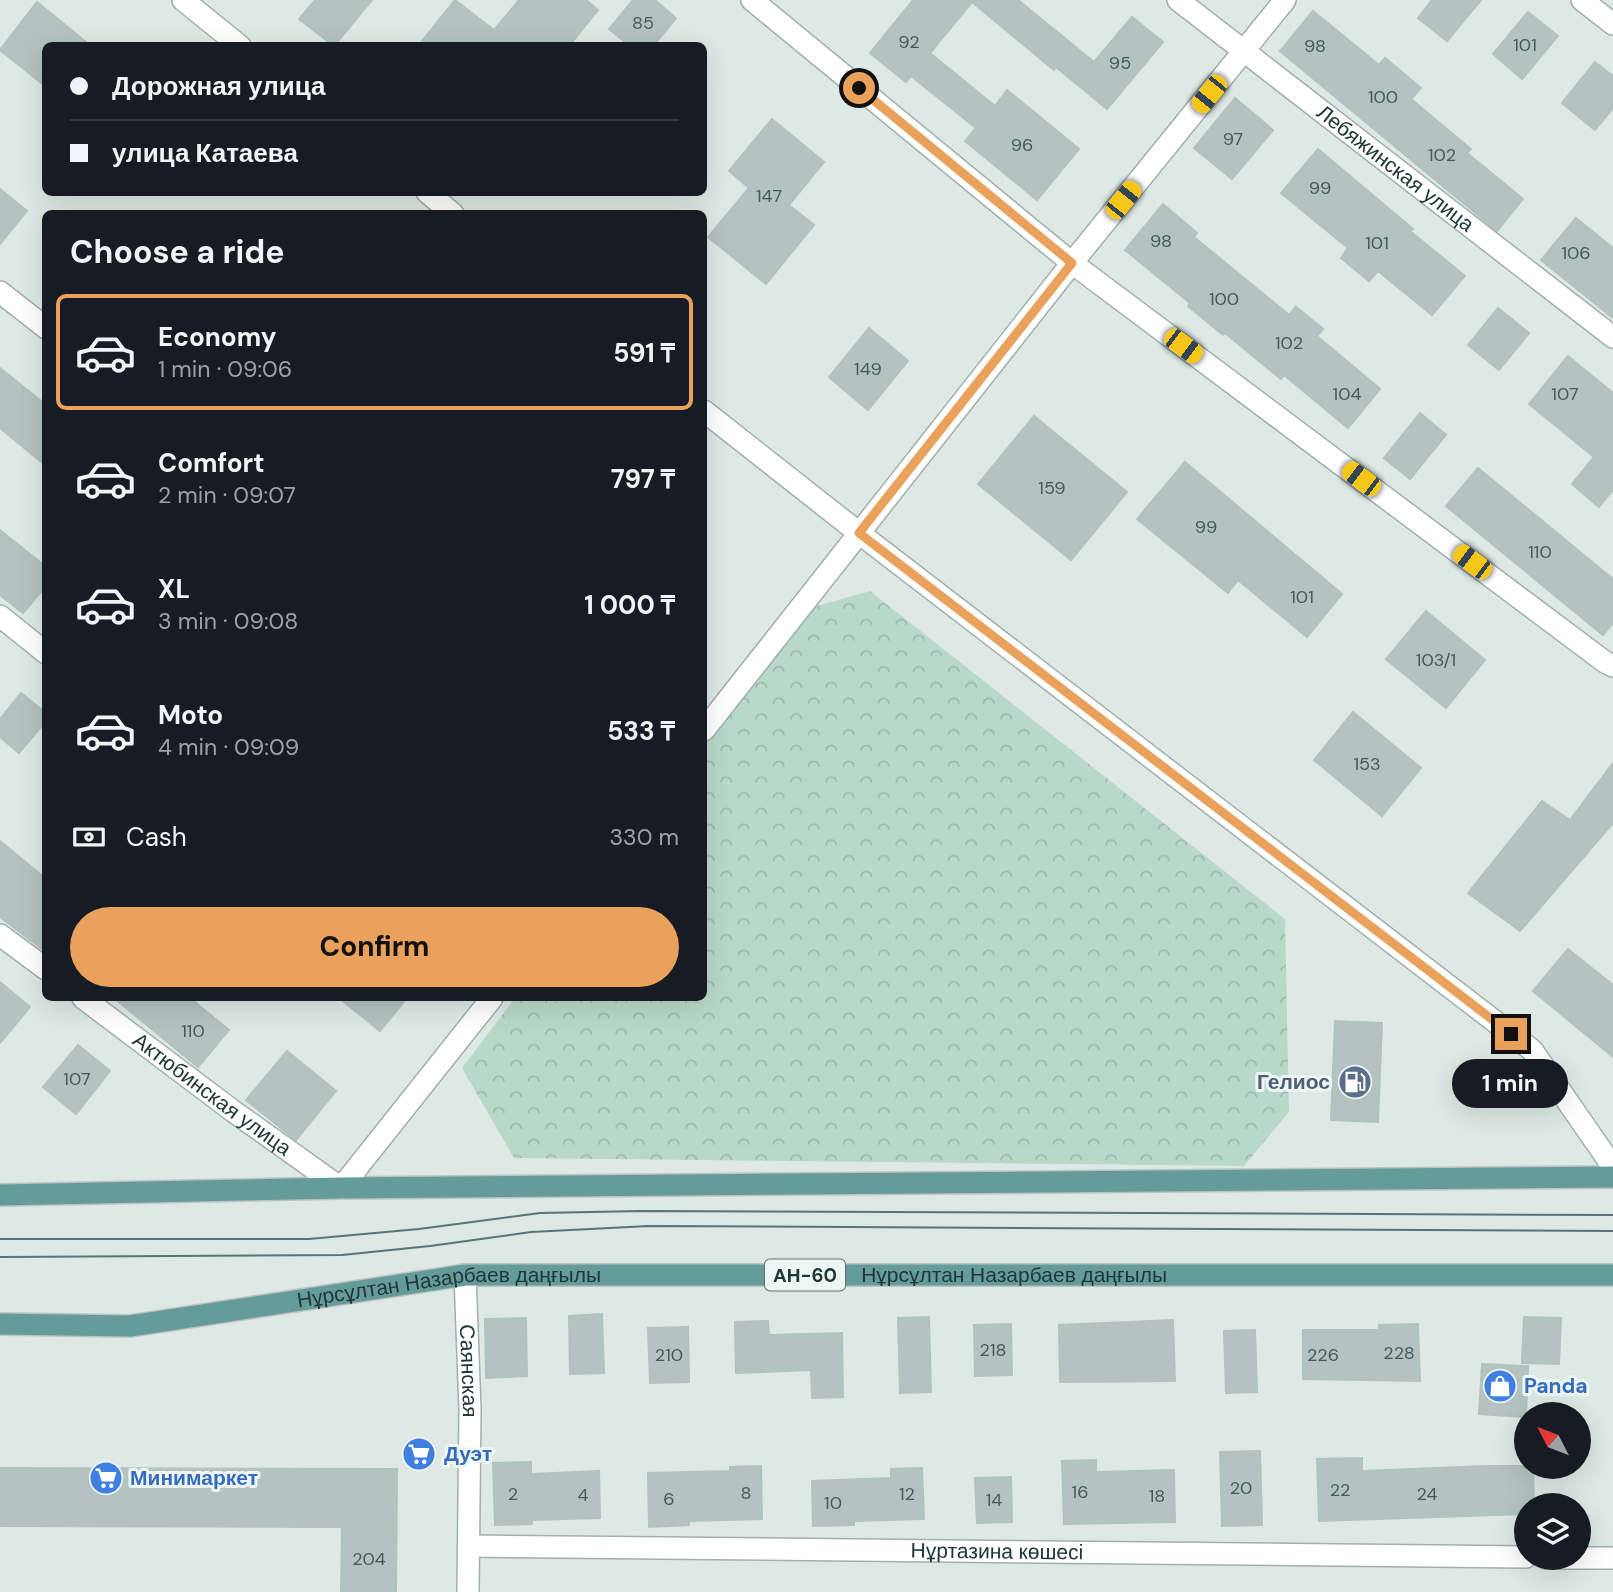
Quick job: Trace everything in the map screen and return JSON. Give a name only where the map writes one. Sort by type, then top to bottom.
[{"type":"main road","points":[[0,1195],[341,1188],[1613,1177]]},
{"type":"main road","name":"Нұрсұлтан Назарбаев даңғылы","points":[[0,1324],[130,1326],[465,1275],[1613,1275]]},
{"type":"street","points":[[183,0],[235,42]]},
{"type":"street","points":[[752,0],[1072,263],[1609,664]]},
{"type":"street","name":"Лебяжинская улица","points":[[1178,0],[1613,337]]},
{"type":"street","points":[[707,726],[1072,263],[1285,0]]},
{"type":"street","points":[[1582,0],[1613,24]]},
{"type":"street","points":[[432,196],[448,210]]},
{"type":"street","points":[[0,292],[42,325]]},
{"type":"street","points":[[707,413],[1532,1050],[1613,1167]]},
{"type":"street","points":[[0,616],[42,650]]},
{"type":"street","points":[[0,934],[42,966]]},
{"type":"street","name":"Актюбинская улица","points":[[87,1001],[341,1188]]},
{"type":"street","points":[[341,1188],[482,1001]]},
{"type":"street","name":"Саянская","points":[[465,1275],[470,1409],[468,1592]]},
{"type":"street","name":"Нұртазина көшесі","points":[[469,1546],[1514,1557]]},
{"type":"street","points":[[1591,1558],[1613,1558]]},
{"type":"green space","points":[[870,591],[1285,919],[1289,1112],[1244,1166],[514,1158],[462,1068],[513,1001],[707,1001],[707,741],[806,609]]},
{"type":"building","points":[[315,0],[372,0],[337,42],[329,42],[299,19]]},
{"type":"building","points":[[455,0],[494,30],[519,0],[586,0],[598,10],[572,42],[421,42]]},
{"type":"building","points":[[633,0],[655,0],[676,18],[656,42],[625,42],[609,29]]},
{"type":"building","points":[[913,0],[1018,0],[1094,62],[1132,17],[1163,42],[1107,109],[1056,67],[1054,70],[972,2],[930,53],[995,106],[1007,90],[1079,149],[1037,200],[965,141],[976,128],[911,76],[906,82],[870,53]]},
{"type":"building","points":[[1432,0],[1481,0],[1447,41],[1418,18]]},
{"type":"building","points":[[37,2],[86,42],[42,42],[42,84],[0,50]]},
{"type":"building","points":[[1313,11],[1379,65],[1385,58],[1421,88],[1411,99],[1471,149],[1467,153],[1523,199],[1497,231],[1280,51]]},
{"type":"building","points":[[1528,12],[1558,36],[1522,79],[1493,54]]},
{"type":"building","points":[[1595,62],[1613,76],[1613,108],[1595,130],[1562,103]]},
{"type":"building","points":[[1235,98],[1273,130],[1232,179],[1194,148]]},
{"type":"building","points":[[772,119],[824,162],[789,205],[814,225],[766,284],[708,237],[749,188],[729,171]]},
{"type":"building","points":[[1318,149],[1465,276],[1432,315],[1378,271],[1369,281],[1341,258],[1348,248],[1281,193]]},
{"type":"building","points":[[0,189],[27,211],[0,244]]},
{"type":"building","points":[[1163,204],[1197,233],[1194,237],[1289,315],[1296,307],[1323,329],[1317,336],[1380,389],[1348,428],[1284,375],[1281,379],[1225,333],[1223,335],[1188,306],[1190,303],[1125,250]]},
{"type":"building","points":[[1576,218],[1613,248],[1613,318],[1541,260]]},
{"type":"building","points":[[1498,308],[1529,333],[1499,370],[1468,345]]},
{"type":"building","points":[[869,328],[908,361],[868,410],[829,377]]},
{"type":"building","points":[[1568,356],[1613,393],[1613,490],[1599,507],[1572,484],[1594,457],[1529,404]]},
{"type":"building","points":[[0,368],[42,402],[42,463],[0,428]]},
{"type":"building","points":[[1420,413],[1446,435],[1410,479],[1384,458]]},
{"type":"building","points":[[1034,416],[1127,492],[1071,560],[978,484]]},
{"type":"building","points":[[1185,462],[1342,594],[1307,637],[1238,580],[1228,593],[1137,519]]},
{"type":"building","points":[[1478,468],[1613,579],[1613,623],[1603,635],[1446,506]]},
{"type":"building","points":[[0,530],[42,564],[42,591],[23,613],[0,595]]},
{"type":"building","points":[[1426,611],[1485,660],[1446,708],[1386,659]]},
{"type":"building","points":[[21,693],[42,710],[42,726],[19,753],[0,737],[0,719]]},
{"type":"building","points":[[1353,712],[1421,768],[1382,816],[1314,760]]},
{"type":"building","points":[[1613,763],[1613,823],[1520,931],[1468,893],[1542,801],[1570,820]]},
{"type":"building","points":[[0,841],[42,876],[42,949],[0,917]]},
{"type":"building","points":[[1568,949],[1613,985],[1613,1057],[1533,991]]},
{"type":"building","points":[[0,982],[30,1007],[0,1043]]},
{"type":"building","points":[[118,1001],[194,1001],[229,1030],[198,1067]]},
{"type":"building","points":[[343,1001],[405,1001],[380,1031]]},
{"type":"building","points":[[1335,1021],[1382,1023],[1378,1122],[1331,1120]]},
{"type":"building","points":[[78,1045],[110,1071],[76,1114],[43,1087]]},
{"type":"building","points":[[287,1051],[336,1091],[296,1140],[246,1100]]},
{"type":"building","points":[[602,1314],[604,1373],[570,1374],[569,1316]]},
{"type":"building","points":[[929,1317],[931,1392],[900,1393],[898,1318]]},
{"type":"building","points":[[1524,1317],[1561,1318],[1559,1364],[1522,1363]]},
{"type":"building","points":[[526,1318],[527,1376],[486,1378],[485,1319]]},
{"type":"building","points":[[1173,1320],[1175,1381],[1060,1382],[1059,1325]]},
{"type":"building","points":[[768,1321],[769,1335],[842,1333],[843,1397],[812,1398],[811,1370],[736,1373],[735,1322]]},
{"type":"building","points":[[1011,1324],[1012,1375],[975,1376],[974,1325]]},
{"type":"building","points":[[1418,1324],[1420,1381],[1303,1379],[1303,1330],[1379,1330],[1379,1325]]},
{"type":"building","points":[[688,1327],[689,1382],[650,1383],[648,1328]]},
{"type":"building","points":[[1255,1330],[1257,1392],[1226,1393],[1224,1331]]},
{"type":"building","points":[[1482,1364],[1528,1366],[1527,1402],[1514,1402],[1514,1416],[1479,1414]]},
{"type":"building","points":[[1260,1451],[1262,1525],[1222,1526],[1220,1452]]},
{"type":"building","points":[[1362,1458],[1362,1471],[1514,1466],[1514,1479],[1533,1479],[1534,1493],[1514,1493],[1514,1514],[1319,1521],[1317,1459]]},
{"type":"building","points":[[1096,1460],[1096,1472],[1174,1470],[1175,1522],[1064,1524],[1062,1461]]},
{"type":"building","points":[[531,1462],[531,1474],[599,1471],[600,1518],[532,1520],[532,1524],[495,1525],[493,1463]]},
{"type":"building","points":[[761,1466],[762,1519],[689,1521],[689,1525],[649,1527],[648,1473],[730,1471],[730,1467]]},
{"type":"building","points":[[0,1468],[397,1469],[396,1592],[341,1592],[342,1527],[0,1526]]},
{"type":"building","points":[[922,1468],[924,1519],[854,1521],[854,1525],[813,1526],[812,1481],[891,1478],[891,1469]]},
{"type":"building","points":[[1011,1477],[1012,1522],[977,1523],[975,1478]]},
{"type":"tram line","points":[[0,1239],[309,1239],[419,1229],[540,1213],[641,1211],[1613,1215]]},
{"type":"tram line","points":[[0,1257],[342,1255],[531,1232],[649,1226],[1613,1231]]},
{"type":"place","name":"Гелиос","points":[[1355,1082]]},
{"type":"place","name":"Panda","points":[[1500,1386]]},
{"type":"place","name":"Дуэт","points":[[419,1454]]},
{"type":"place","name":"Минимаркет","points":[[106,1478]]},
{"type":"route","points":[[859,88],[1072,263],[859,533],[1511,1034]]}]
